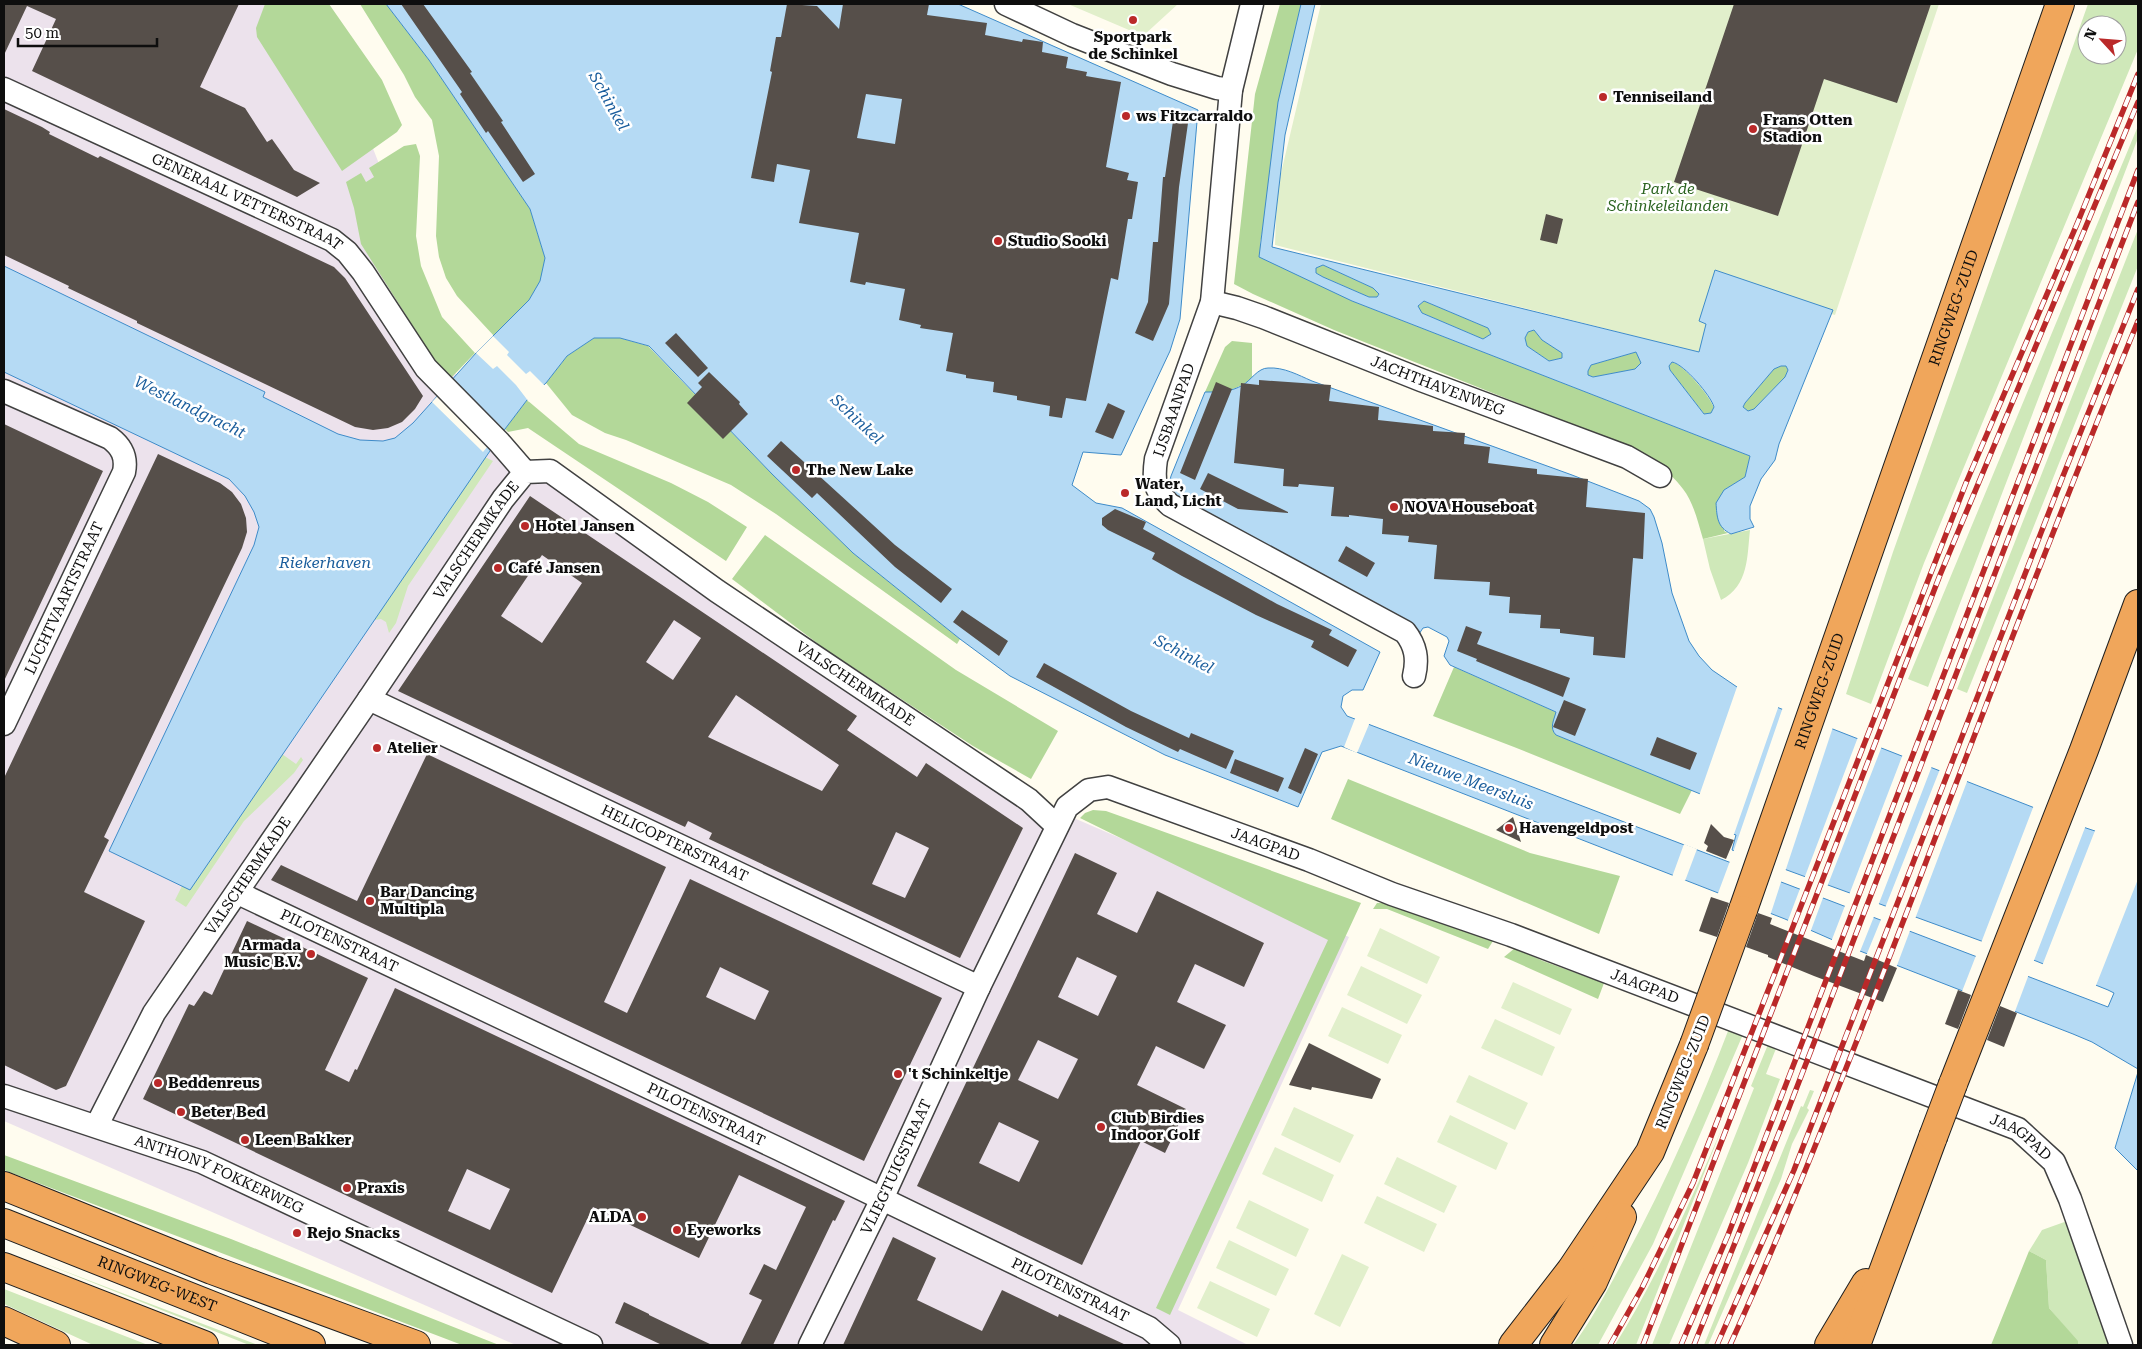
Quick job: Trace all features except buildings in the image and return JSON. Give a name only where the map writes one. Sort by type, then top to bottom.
[{"type":"highway","name":"RINGWEG-ZUID","points":[[1513,1345],[1571,1270],[1650,1152],[1694,1045],[2060,4]]},
{"type":"highway","points":[[1856,1345],[1933,1136],[2084,750],[2138,604]]},
{"type":"highway","points":[[1554,1345],[1593,1282],[1650,1152]]},
{"type":"highway","points":[[4,1186],[212,1270],[416,1345]]},
{"type":"highway","name":"RINGWEG-WEST","points":[[4,1223],[311,1345]]},
{"type":"highway","points":[[1829,1345],[1898,1228]]},
{"type":"highway","points":[[4,1267],[204,1345]]},
{"type":"highway","points":[[8,1325],[56,1345]]},
{"type":"street","points":[[1006,4],[1072,35],[1172,74],[1217,88],[1231,90]]},
{"type":"street","name":"IJSBAANPAD","points":[[1252,4],[1231,90],[1212,302],[1156,458],[1154,474],[1160,496],[1170,505],[1405,632],[1416,651],[1414,676]]},
{"type":"street","name":"GENERAAL VETTERSTRAAT","points":[[4,89],[278,217],[332,240],[347,252],[363,272],[426,368],[499,442],[525,472]]},
{"type":"street","name":"JACHTHAVENWEG","points":[[1212,302],[1263,317],[1421,380],[1627,457],[1660,476]]},
{"type":"street","name":"LUCHTVAARTSTRAAT","points":[[4,391],[110,438],[116,443],[126,461],[124,472],[4,724]]},
{"type":"street","name":"VALSCHERMKADE","points":[[97,1125],[154,1013],[238,893],[503,499],[525,472],[550,471],[718,591],[1029,800],[1057,826]]},
{"type":"street","name":"HELICOPTERSTRAAT","points":[[369,700],[979,987]]},
{"type":"street","name":"JAAGPAD","points":[[1057,826],[1067,807],[1089,790],[1108,787],[1309,860],[1392,894],[1511,935],[2018,1130],[2054,1162],[2070,1199],[2121,1345]]},
{"type":"street","name":"VLIEGTUIGSTRAAT","points":[[810,1345],[882,1199],[979,987],[1057,826]]},
{"type":"street","name":"PILOTENSTRAAT","points":[[238,893],[882,1199],[1148,1328],[1169,1345]]},
{"type":"street","name":"ANTHONY FOKKERWEG","points":[[4,1096],[97,1125],[202,1162],[590,1345]]},
{"type":"shaded area","points":[[4,4],[309,4],[350,90],[407,235],[442,357],[534,468],[1009,790],[1349,937],[1178,1310],[1248,1345],[516,1345],[4,1121]]},
{"type":"green space","points":[[265,4],[329,4],[382,80],[402,125],[397,132],[342,171],[257,37],[256,28]]},
{"type":"green space","points":[[360,4],[386,4],[429,60],[530,209],[545,258],[541,281],[529,300],[494,336],[457,296],[446,278],[439,257],[436,236],[439,156],[432,120],[415,97],[404,75]]},
{"type":"green space","name":"Sportpark de Schinkel","points":[[1068,4],[1178,4],[1143,36]]},
{"type":"green space","points":[[1280,4],[1304,4],[1260,244],[1352,301],[1750,456],[1745,477],[1724,490],[1724,531],[1728,533],[1703,539],[1690,500],[1677,482],[1655,463],[1621,444],[1334,330],[1234,284],[1255,94]]},
{"type":"green space","name":"Tenniseiland","points":[[1321,4],[1939,4],[1835,315],[1729,284],[1706,354],[1275,245],[1277,190]]},
{"type":"green space","points":[[2088,4],[2138,4],[2138,49],[1924,563],[1871,704],[1846,694],[1893,552],[2077,35],[2077,65],[2127,65],[2127,15],[2084,15]]},
{"type":"green space","points":[[2138,126],[2138,138],[1928,687],[1908,679]]},
{"type":"green space","points":[[416,144],[420,156],[416,236],[421,266],[442,317],[475,353],[451,378],[438,366],[361,244],[354,208],[346,182],[361,173],[366,182],[374,177],[369,168],[404,146]]},
{"type":"green space","points":[[2138,229],[2138,266],[1967,693],[1957,689]]},
{"type":"green space","points":[[1323,265],[1373,288],[1379,293],[1377,297],[1369,297],[1316,273],[1316,268]]},
{"type":"green space","points":[[1424,301],[1488,328],[1491,334],[1483,339],[1422,313],[1418,306]]},
{"type":"green space","points":[[1534,330],[1542,340],[1563,353],[1562,358],[1549,361],[1527,346],[1525,338],[1528,332]]},
{"type":"green space","points":[[594,338],[620,338],[648,346],[772,474],[853,553],[960,639],[957,644],[776,514],[731,485],[626,440],[605,433],[572,415],[546,383],[567,356]]},
{"type":"green space","points":[[1232,341],[1252,343],[1252,378],[1230,390],[1205,392],[1225,347]]},
{"type":"green space","points":[[1636,352],[1641,363],[1636,369],[1593,377],[1588,375],[1591,365]]},
{"type":"green space","points":[[1672,362],[1690,375],[1702,389],[1714,408],[1711,413],[1705,415],[1670,370],[1669,366]]},
{"type":"green space","points":[[1786,366],[1788,370],[1785,377],[1754,409],[1748,411],[1743,407],[1774,369]]},
{"type":"green space","points":[[527,400],[579,444],[671,483],[708,502],[747,527],[726,561],[528,428],[508,432],[505,429]]},
{"type":"green space","points":[[485,457],[493,461],[408,586],[396,623],[389,633],[386,622],[381,619],[374,620]]},
{"type":"green space","points":[[1750,530],[1747,560],[1742,579],[1730,594],[1721,600],[1710,569],[1703,539]]},
{"type":"green space","points":[[765,535],[956,670],[1058,731],[1031,779],[973,746],[825,649],[732,579]]},
{"type":"green space","points":[[1454,667],[1556,712],[1556,735],[1692,790],[1680,814],[1433,716]]},
{"type":"green space","points":[[282,754],[296,764],[301,757],[303,760],[294,773],[244,821],[186,907],[175,900],[182,886],[190,889]]},
{"type":"green space","points":[[1348,779],[1530,853],[1620,876],[1599,934],[1331,819]]},
{"type":"green space","points":[[1093,810],[1106,811],[1361,903],[1170,1315],[1156,1308],[1328,940],[1080,818],[1085,813]]},
{"type":"green space","points":[[1377,903],[1385,903],[1493,941],[1488,949],[1387,909],[1373,909]]},
{"type":"green space","points":[[1380,928],[1440,957],[1427,984],[1367,956]]},
{"type":"green space","points":[[1515,948],[1543,961],[1604,983],[1598,999],[1504,957]]},
{"type":"green space","points":[[1361,966],[1422,995],[1407,1024],[1347,995]]},
{"type":"green space","points":[[1513,982],[1572,1009],[1560,1035],[1501,1008]]},
{"type":"green space","points":[[1342,1007],[1402,1035],[1388,1064],[1328,1036]]},
{"type":"green space","points":[[1495,1019],[1555,1047],[1542,1076],[1481,1048]]},
{"type":"green space","points":[[1730,1026],[1744,1032],[1653,1244],[1598,1345],[1573,1345],[1602,1301],[1656,1198],[1695,1113]]},
{"type":"green space","points":[[1769,1042],[1777,1046],[1766,1074],[1780,1079],[1748,1163],[1669,1345],[1652,1345],[1754,1088],[1751,1086]]},
{"type":"green space","points":[[1469,1075],[1528,1103],[1515,1130],[1456,1102]]},
{"type":"green space","points":[[1810,1090],[1814,1091],[1807,1108],[1809,1110],[1792,1144],[1781,1179],[1708,1345],[1704,1345],[1801,1106],[1803,1107]]},
{"type":"green space","points":[[1294,1107],[1354,1135],[1340,1163],[1281,1135]]},
{"type":"green space","points":[[1450,1115],[1508,1143],[1496,1170],[1437,1142]]},
{"type":"green space","points":[[1722,1128],[1636,1345],[1615,1345],[1659,1266]]},
{"type":"green space","points":[[1275,1147],[1334,1175],[1322,1202],[1262,1174]]},
{"type":"green space","points":[[4,1155],[231,1239],[499,1345],[462,1345],[4,1170]]},
{"type":"green space","points":[[1397,1157],[1457,1186],[1444,1213],[1384,1184]]},
{"type":"green space","points":[[1377,1196],[1437,1224],[1424,1252],[1364,1223]]},
{"type":"green space","points":[[1249,1200],[1309,1229],[1296,1257],[1236,1228]]},
{"type":"green space","points":[[2070,1220],[2113,1345],[2078,1345],[2077,1341],[2049,1308],[2046,1260],[2029,1251],[2042,1230]]},
{"type":"green space","points":[[1229,1240],[1289,1269],[1276,1296],[1216,1268]]},
{"type":"green space","points":[[2029,1251],[2046,1260],[2049,1308],[2078,1341],[2078,1345],[1991,1345]]},
{"type":"green space","points":[[1342,1254],[1369,1267],[1340,1327],[1314,1314]]},
{"type":"green space","points":[[41,1262],[258,1345],[249,1345]]},
{"type":"green space","points":[[1210,1281],[1270,1309],[1257,1337],[1197,1308]]},
{"type":"green space","points":[[4,1289],[148,1345],[93,1345],[4,1304]]},
{"type":"water","points":[[386,4],[958,4],[1198,110],[1180,319],[1170,351],[1121,455],[1083,452],[1072,485],[1096,503],[1122,508],[1380,652],[1363,690],[1352,690],[1343,696],[1341,707],[1347,716],[2108,1007],[2114,993],[2108,990],[2036,961],[1732,850],[1736,835],[1705,825],[1715,800],[1556,735],[1552,727],[1556,712],[1450,665],[1444,656],[1449,641],[1447,637],[1428,627],[1423,628],[1419,634],[1172,496],[1168,487],[1205,392],[1220,392],[1234,389],[1243,385],[1261,370],[1274,368],[1291,372],[1639,501],[1650,509],[1654,517],[1662,543],[1672,593],[1689,641],[1712,670],[1737,687],[1779,708],[2086,828],[2101,833],[2138,833],[2138,1069],[2092,1042],[2073,1034],[1842,944],[1785,919],[1341,746],[1322,752],[1298,807],[1165,755],[1010,676],[960,639],[853,553],[772,474],[649,346],[620,338],[594,338],[567,356],[546,383],[527,400],[505,429],[190,890],[109,851],[254,545],[259,527],[254,512],[245,496],[229,479],[4,372],[4,266],[265,392],[263,397],[338,434],[360,440],[383,441],[395,438],[413,423],[476,353],[529,300],[540,281],[545,258],[530,209],[429,60]]},
{"type":"water","points":[[1301,4],[1315,4],[1285,135],[1272,247],[1699,352],[1706,324],[1699,321],[1715,270],[1833,310],[1779,444],[1775,460],[1761,479],[1750,506],[1750,519],[1754,527],[1731,534],[1726,531],[1720,525],[1716,503],[1724,490],[1745,477],[1750,456],[1352,301],[1259,257],[1278,102]],"holes":[[[1323,265],[1373,288],[1379,294],[1377,297],[1369,297],[1323,277],[1316,273],[1316,268]],[[1424,301],[1488,328],[1491,334],[1483,339],[1422,313],[1418,306]],[[1534,330],[1542,340],[1562,353],[1562,358],[1549,361],[1527,346],[1525,338],[1528,332]],[[1636,352],[1641,363],[1635,369],[1593,377],[1588,375],[1591,365]],[[1672,362],[1677,364],[1696,381],[1712,402],[1714,407],[1711,413],[1704,414],[1670,370],[1669,366]],[[1786,366],[1788,370],[1785,377],[1754,409],[1748,411],[1743,407],[1774,369]]]},
{"type":"water","points":[[2138,1072],[2138,1171],[2115,1148]]},
{"type":"pier","points":[[493,336],[509,352],[507,355],[526,374],[530,371],[546,387],[529,402],[516,385],[497,366],[493,369],[476,353]]},
{"type":"pier","points":[[452,381],[503,428],[483,452],[432,402]]},
{"type":"pier","points":[[1738,684],[1779,705],[1733,837],[1703,826],[1712,801],[1699,796]]},
{"type":"pier","points":[[1783,707],[1833,727],[1785,872],[1733,853]]},
{"type":"pier","points":[[1356,716],[1370,722],[1357,753],[1344,747]]},
{"type":"pier","points":[[1858,737],[1882,746],[1827,887],[1804,879]]},
{"type":"pier","points":[[1903,754],[1932,766],[1878,906],[1849,895]]},
{"type":"pier","points":[[1940,769],[1968,779],[1915,919],[1885,908]]},
{"type":"pier","points":[[2034,805],[2086,825],[2033,963],[1981,943]]},
{"type":"pier","points":[[2096,828],[2115,832],[2138,831],[2138,879],[2095,988],[2042,966]]},
{"type":"pier","points":[[1684,844],[1697,849],[1685,881],[1672,877]]},
{"type":"pier","points":[[1730,861],[1782,879],[1770,916],[1717,896]]},
{"type":"pier","points":[[1801,886],[1824,895],[1810,933],[1787,923]]},
{"type":"pier","points":[[1846,903],[1875,914],[1859,954],[1831,942]]},
{"type":"pier","points":[[1882,917],[1911,928],[1896,968],[1866,956]]},
{"type":"pier","points":[[1977,953],[2029,974],[2014,1014],[1961,994]]},
{"type":"railway","points":[[1610,1345],[1642,1288],[1693,1183],[1966,483],[2077,224],[2138,74]]},
{"type":"railway","points":[[1643,1345],[1940,575],[2138,102]]},
{"type":"railway","points":[[1681,1345],[1728,1235],[2138,170]]},
{"type":"railway","points":[[1694,1345],[1785,1118],[2138,202]]},
{"type":"railway","points":[[1717,1345],[1794,1170],[2063,476],[2138,289]]},
{"type":"railway","points":[[1730,1345],[1822,1129],[2050,541],[2138,321]]},
{"type":"place","name":"Sportpark de Schinkel","points":[[1133,20]]},
{"type":"place","name":"Tenniseiland","points":[[1603,97]]},
{"type":"place","name":"ws Fitzcarraldo","points":[[1126,116]]},
{"type":"place","name":"Frans Otten Stadion","points":[[1753,129]]},
{"type":"place","name":"Studio Sooki","points":[[998,241]]},
{"type":"place","name":"The New Lake","points":[[796,470]]},
{"type":"place","name":"Water, Land, Licht","points":[[1125,493]]},
{"type":"place","name":"NOVA Houseboat","points":[[1394,507]]},
{"type":"place","name":"Hotel Jansen","points":[[525,526]]},
{"type":"place","name":"Café Jansen","points":[[498,568]]},
{"type":"place","name":"Atelier","points":[[377,748]]},
{"type":"place","name":"Havengeldpost","points":[[1509,828]]},
{"type":"place","name":"Bar Dancing Multipla","points":[[370,901]]},
{"type":"place","name":"Armada Music B.V.","points":[[311,954]]},
{"type":"place","name":"'t Schinkeltje","points":[[898,1074]]},
{"type":"place","name":"Beddenreus","points":[[158,1083]]},
{"type":"place","name":"Beter Bed","points":[[181,1112]]},
{"type":"place","name":"Club Birdies Indoor Golf","points":[[1101,1127]]},
{"type":"place","name":"Leen Bakker","points":[[245,1140]]},
{"type":"place","name":"Praxis","points":[[347,1188]]},
{"type":"place","name":"ALDA","points":[[642,1217]]},
{"type":"place","name":"Eyeworks","points":[[677,1230]]},
{"type":"place","name":"Rejo Snacks","points":[[297,1233]]},
{"type":"water label","name":"Schinkel","points":[[609,101]]},
{"type":"water label","name":"Westlandgracht","points":[[190,407]]},
{"type":"water label","name":"Schinkel","points":[[857,419]]},
{"type":"water label","name":"Riekerhaven","points":[[325,562]]},
{"type":"water label","name":"Schinkel","points":[[1184,654]]},
{"type":"water label","name":"Nieuwe Meersluis","points":[[1471,781]]},
{"type":"park label","name":"Park de Schinkeleilanden","points":[[1668,198]]}]
